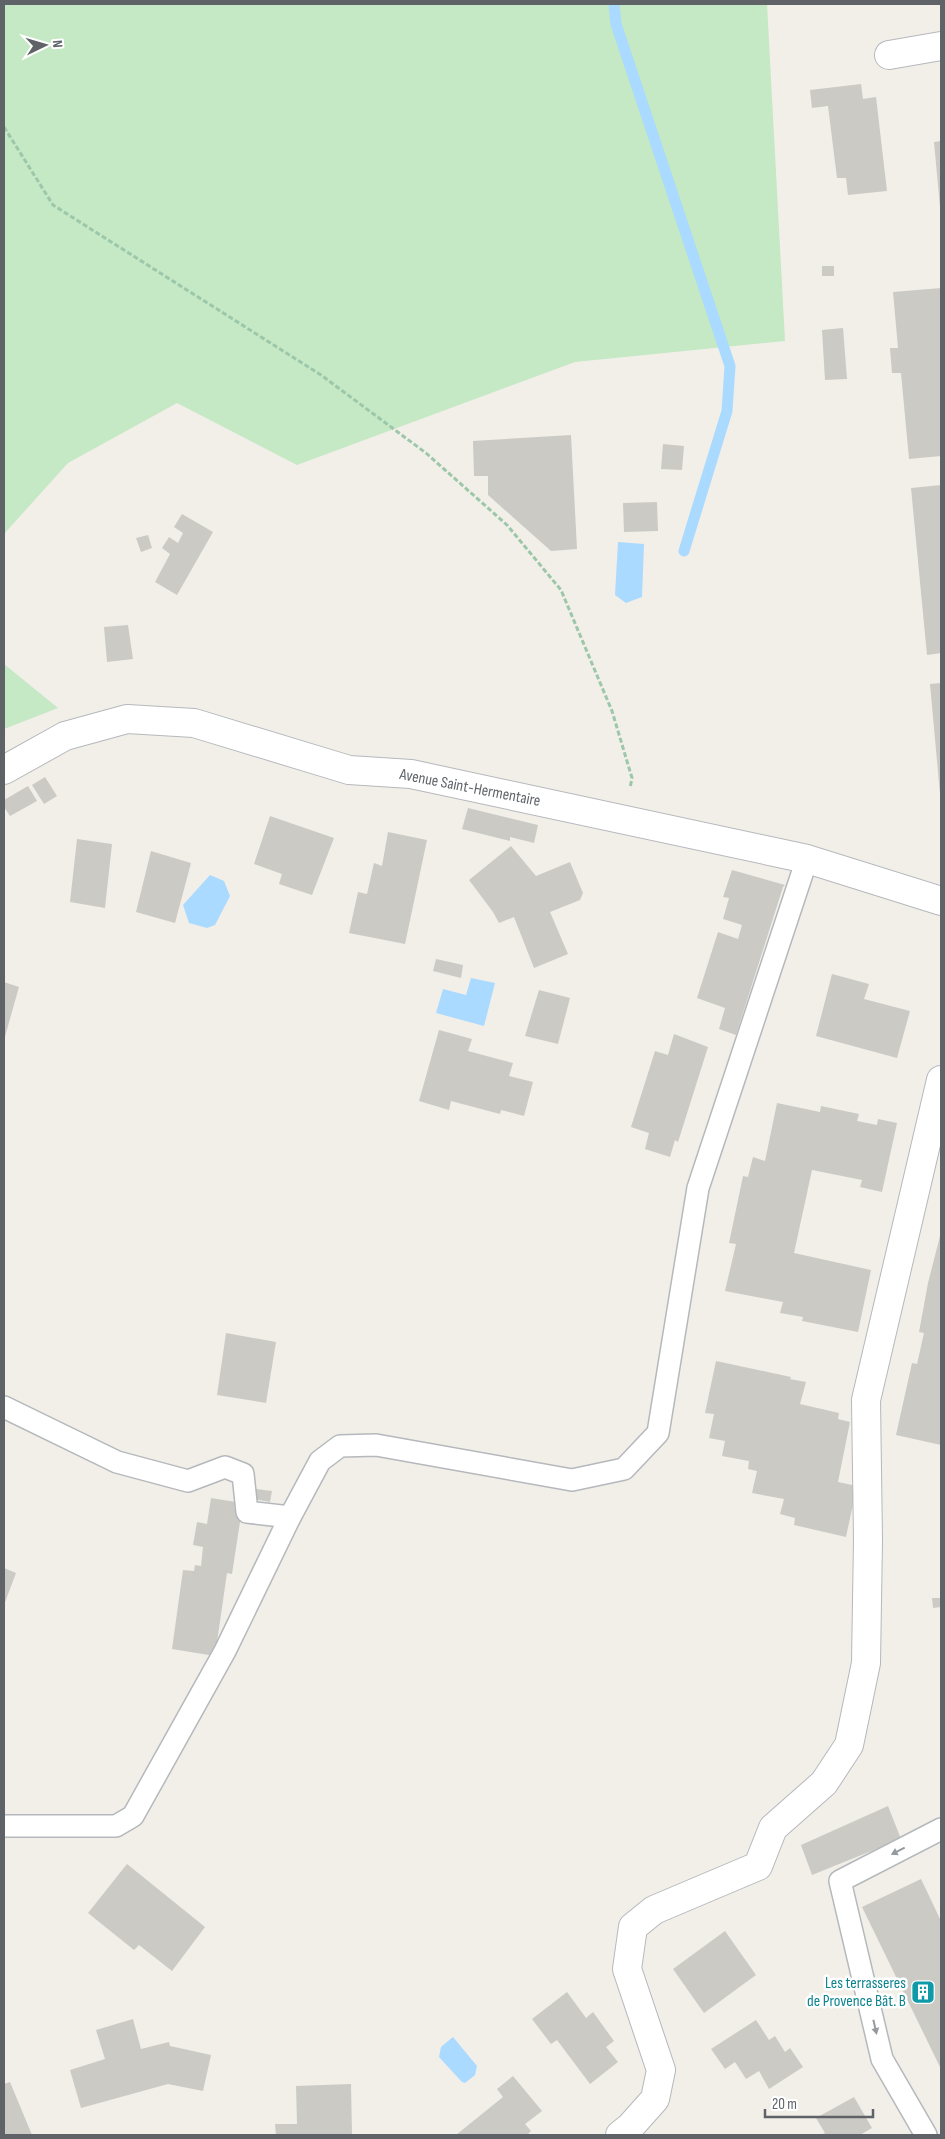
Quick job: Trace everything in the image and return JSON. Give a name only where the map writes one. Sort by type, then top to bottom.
[{"type":"street","points":[[889,55],[941,46]]},
{"type":"street","name":"Avenue Saint-Hermentaire","points":[[4,770],[65,736],[127,719],[194,723],[285,749],[349,770],[411,774],[807,858],[941,901]]},
{"type":"street","points":[[620,2135],[630,2127],[655,2099],[661,2070],[627,1969],[633,1927],[654,1910],[758,1866],[774,1828],[824,1783],[849,1745],[866,1663],[868,1540],[866,1400],[941,1080]]},
{"type":"lane","points":[[4,1826],[116,1826],[133,1816],[225,1651],[290,1517],[320,1461],[340,1446],[376,1445],[572,1480],[624,1468],[658,1433],[698,1188],[807,858]]},
{"type":"lane","points":[[4,1407],[117,1462],[135,1467],[188,1481],[225,1467],[243,1474],[247,1512],[290,1517]]},
{"type":"lane","points":[[926,2135],[882,2058],[840,1881],[941,1829]]},
{"type":"path","points":[[4,127],[53,205],[321,375],[426,453],[508,525],[561,590],[612,711],[632,778],[624,820]]},
{"type":"green space","points":[[4,4],[767,4],[785,341],[575,362],[297,465],[177,403],[68,463],[4,534]]},
{"type":"green space","points":[[4,664],[58,708],[4,729]]},
{"type":"water","points":[[618,542],[644,544],[642,597],[626,603],[615,595]]},
{"type":"water","points":[[210,875],[224,881],[230,896],[215,925],[207,928],[189,923],[183,905]]},
{"type":"water","points":[[471,978],[495,983],[484,1026],[436,1013],[443,989],[466,995]]},
{"type":"water","points":[[453,2037],[477,2066],[475,2075],[465,2083],[439,2057],[441,2047]]},
{"type":"building","points":[[861,84],[863,99],[876,97],[887,191],[848,195],[846,178],[837,178],[828,106],[812,108],[810,90]]},
{"type":"building","points":[[941,141],[941,207],[940,207],[934,142]]},
{"type":"building","points":[[822,266],[834,266],[834,276],[822,276]]},
{"type":"building","points":[[941,288],[941,456],[909,459],[901,373],[892,373],[890,348],[898,348],[893,292]]},
{"type":"building","points":[[843,328],[847,379],[825,380],[822,330]]},
{"type":"building","points":[[571,435],[577,549],[551,551],[488,495],[488,476],[474,476],[473,441]]},
{"type":"building","points":[[663,444],[684,446],[682,470],[661,469]]},
{"type":"building","points":[[941,485],[941,653],[927,655],[911,488]]},
{"type":"building","points":[[657,502],[658,531],[624,532],[623,503]]},
{"type":"building","points":[[182,514],[213,532],[177,595],[155,582],[170,554],[162,548],[169,537],[178,543],[183,533],[174,527]]},
{"type":"building","points":[[148,535],[152,548],[141,552],[136,538]]},
{"type":"building","points":[[128,625],[133,659],[107,662],[104,627]]},
{"type":"building","points":[[941,683],[941,793],[940,794],[930,684]]},
{"type":"building","points":[[45,777],[57,796],[44,804],[32,785]]},
{"type":"building","points":[[28,786],[37,801],[10,816],[4,807],[4,800]]},
{"type":"building","points":[[468,808],[538,825],[534,843],[510,837],[510,841],[462,829]]},
{"type":"building","points":[[270,816],[334,838],[312,895],[279,884],[282,874],[254,864]]},
{"type":"building","points":[[388,832],[427,840],[405,944],[349,933],[358,892],[367,894],[374,863],[382,866]]},
{"type":"building","points":[[77,839],[112,844],[105,908],[70,902]]},
{"type":"building","points":[[511,846],[536,876],[570,862],[583,893],[580,900],[550,912],[568,954],[534,968],[514,917],[499,923],[469,880]]},
{"type":"building","points":[[151,851],[191,863],[175,923],[136,912]]},
{"type":"building","points":[[732,870],[785,885],[736,1035],[719,1029],[725,1008],[697,998],[718,932],[738,939],[742,925],[723,919],[729,898],[723,897]]},
{"type":"building","points":[[436,959],[463,965],[461,978],[433,971]]},
{"type":"building","points":[[832,974],[869,984],[864,999],[910,1011],[897,1058],[816,1036]]},
{"type":"building","points":[[4,982],[19,987],[4,1040]]},
{"type":"building","points":[[539,990],[570,998],[558,1044],[525,1036]]},
{"type":"building","points":[[439,1030],[472,1039],[468,1051],[513,1063],[509,1076],[533,1082],[524,1116],[501,1110],[500,1114],[451,1101],[449,1110],[419,1101]]},
{"type":"building","points":[[674,1034],[708,1047],[678,1142],[675,1140],[670,1157],[645,1149],[649,1133],[631,1127],[655,1051],[668,1055]]},
{"type":"building","points":[[777,1103],[820,1112],[821,1106],[859,1114],[857,1121],[877,1125],[878,1119],[897,1123],[882,1192],[860,1187],[862,1180],[812,1170],[794,1253],[871,1270],[858,1332],[802,1321],[803,1317],[780,1313],[783,1302],[725,1291],[736,1244],[729,1243],[743,1176],[748,1177],[753,1157],[765,1161]]},
{"type":"building","points":[[940,1236],[941,1445],[896,1435],[912,1363],[917,1364],[924,1333],[919,1332],[928,1283]]},
{"type":"building","points":[[226,1333],[276,1342],[266,1403],[217,1395]]},
{"type":"building","points":[[716,1361],[806,1382],[800,1404],[839,1413],[838,1419],[850,1422],[838,1482],[857,1486],[846,1537],[794,1525],[795,1518],[780,1514],[784,1499],[752,1493],[757,1471],[748,1469],[749,1461],[722,1456],[725,1441],[709,1438],[714,1414],[705,1413]]},
{"type":"building","points":[[256,1489],[272,1491],[270,1502],[254,1499]]},
{"type":"building","points":[[211,1498],[236,1502],[234,1508],[242,1509],[232,1574],[227,1573],[215,1656],[172,1649],[183,1570],[194,1571],[195,1565],[201,1566],[203,1547],[193,1545],[197,1522],[207,1524]]},
{"type":"building","points":[[4,1568],[16,1573],[4,1605]]},
{"type":"building","points":[[932,1598],[941,1598],[941,1607],[933,1608]]},
{"type":"building","points":[[888,1806],[901,1839],[812,1875],[801,1845]]},
{"type":"building","points":[[127,1864],[205,1927],[172,1971],[139,1945],[134,1950],[88,1913]]},
{"type":"building","name":"Les terrasseres de Provence Bât. B","points":[[921,1879],[941,1921],[941,2069],[862,1907]]},
{"type":"building","points":[[725,1931],[756,1975],[704,2013],[673,1969]]},
{"type":"building","points":[[567,1992],[586,2018],[593,2012],[614,2041],[606,2047],[618,2062],[590,2084],[557,2040],[551,2044],[532,2019]]},
{"type":"building","points":[[133,2019],[141,2049],[169,2042],[170,2046],[211,2055],[203,2091],[168,2084],[81,2108],[70,2070],[105,2059],[96,2030]]},
{"type":"building","points":[[756,2020],[769,2040],[775,2036],[785,2052],[790,2048],[803,2067],[769,2089],[759,2071],[746,2079],[735,2062],[725,2069],[711,2049]]},
{"type":"building","points":[[513,2076],[542,2111],[525,2124],[531,2131],[527,2135],[456,2135],[503,2097],[497,2089]]},
{"type":"building","points":[[10,2082],[32,2135],[4,2135],[4,2084]]},
{"type":"building","points":[[351,2084],[352,2135],[276,2135],[275,2124],[297,2124],[296,2086]]},
{"type":"building","points":[[854,2097],[872,2128],[860,2135],[821,2135],[825,2133],[816,2118]]},
{"type":"waterway","points":[[614,4],[616,24],[730,366],[727,411],[684,551]]},
{"type":"place","name":"Les terrasseres de Provence Bât. B","points":[[923,1992]]}]
